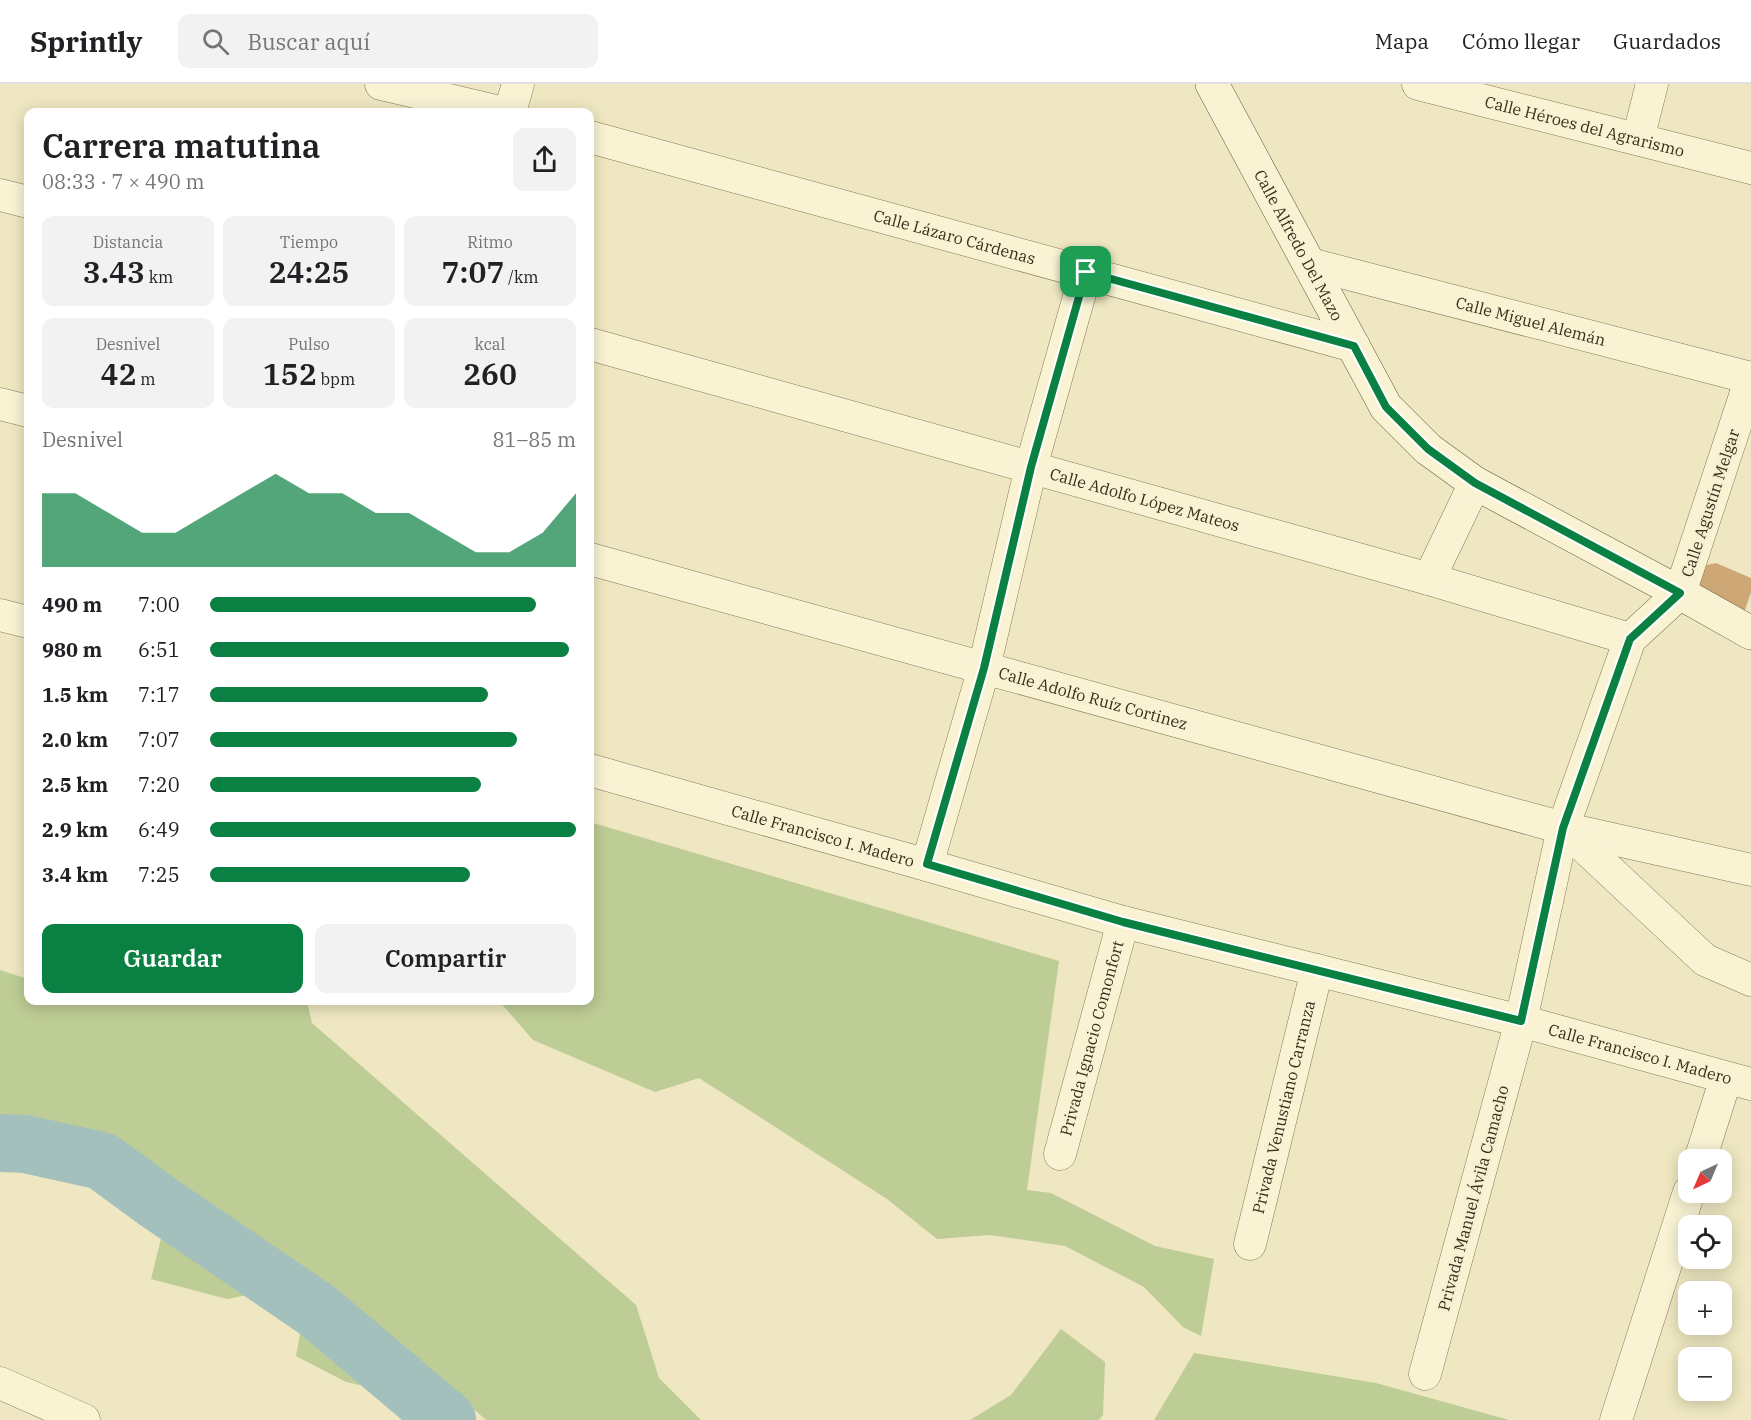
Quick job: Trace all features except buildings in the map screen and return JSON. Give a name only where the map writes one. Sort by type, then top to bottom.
[{"type":"main road","name":"Calle Alfredo Del Mazo","points":[[1212,84],[1386,407],[1428,449],[1475,483],[1751,633]]},
{"type":"street","points":[[381,84],[483,108]]},
{"type":"street","points":[[511,108],[518,84]]},
{"type":"street","name":"Calle Héroes del Agrarismo","points":[[1423,84],[1751,168]]},
{"type":"street","points":[[1638,139],[1652,84]]},
{"type":"street","name":"Calle Lázaro Cárdenas","points":[[594,138],[1354,346]]},
{"type":"street","points":[[0,195],[24,201]]},
{"type":"street","name":"Calle Miguel Alemán","points":[[1310,264],[1751,378]]},
{"type":"street","points":[[927,864],[984,668],[1031,467],[1086,272]]},
{"type":"street","name":"Calle Adolfo López Mateos","points":[[594,345],[1429,579],[1630,639]]},
{"type":"street","name":"Calle Agustín Melgar","points":[[1680,593],[1751,378]]},
{"type":"street","points":[[0,404],[24,410]]},
{"type":"street","points":[[1429,579],[1475,483]]},
{"type":"street","name":"Calle Adolfo Ruíz Cortinez","points":[[594,560],[1563,828],[1751,870]]},
{"type":"street","points":[[1630,639],[1680,593]]},
{"type":"street","points":[[0,615],[24,621]]},
{"type":"street","name":"Privada Manuel Ávila Camacho","points":[[1425,1374],[1521,1021],[1563,828],[1630,639]]},
{"type":"street","name":"Calle Francisco I. Madero","points":[[594,771],[927,864],[1123,922],[1521,1021],[1738,1081]]},
{"type":"street","points":[[1563,828],[1705,960],[1751,980]]},
{"type":"street","name":"Privada Ignacio Comonfort","points":[[1060,1154],[1123,922]]},
{"type":"street","name":"Privada Venustiano Carranza","points":[[1250,1244],[1317,970]]},
{"type":"street","points":[[1705,1149],[1738,1081]]},
{"type":"street","points":[[1616,1420],[1685,1203]]},
{"type":"street","points":[[0,1383],[84,1420]]},
{"type":"green space","points":[[594,823],[1059,961],[1027,1190],[1051,1193],[1155,1246],[1214,1259],[1201,1336],[1183,1327],[1144,1287],[1065,1246],[990,1235],[937,1239],[887,1199],[699,1078],[655,1092],[533,1040],[502,1005],[594,1005]]},
{"type":"green space","points":[[0,970],[24,978],[24,1005],[308,1005],[312,1023],[636,1305],[659,1378],[701,1420],[486,1420],[476,1411],[346,1382],[296,1356],[302,1323],[267,1291],[227,1299],[151,1279],[171,1198],[96,1171],[0,1159]]},
{"type":"green space","points":[[1061,1329],[1105,1362],[1103,1415],[1099,1420],[970,1420],[1011,1395]]},
{"type":"green space","points":[[1194,1353],[1376,1383],[1509,1420],[1154,1420]]},
{"type":"waterway","points":[[0,1143],[25,1144],[102,1161],[318,1311],[447,1420]]},
{"type":"route","points":[[1086,272],[1354,346],[1386,407],[1428,449],[1475,483],[1680,593],[1630,639],[1563,828],[1521,1021],[1123,922],[927,864],[984,668],[1031,467],[1086,272]]}]
